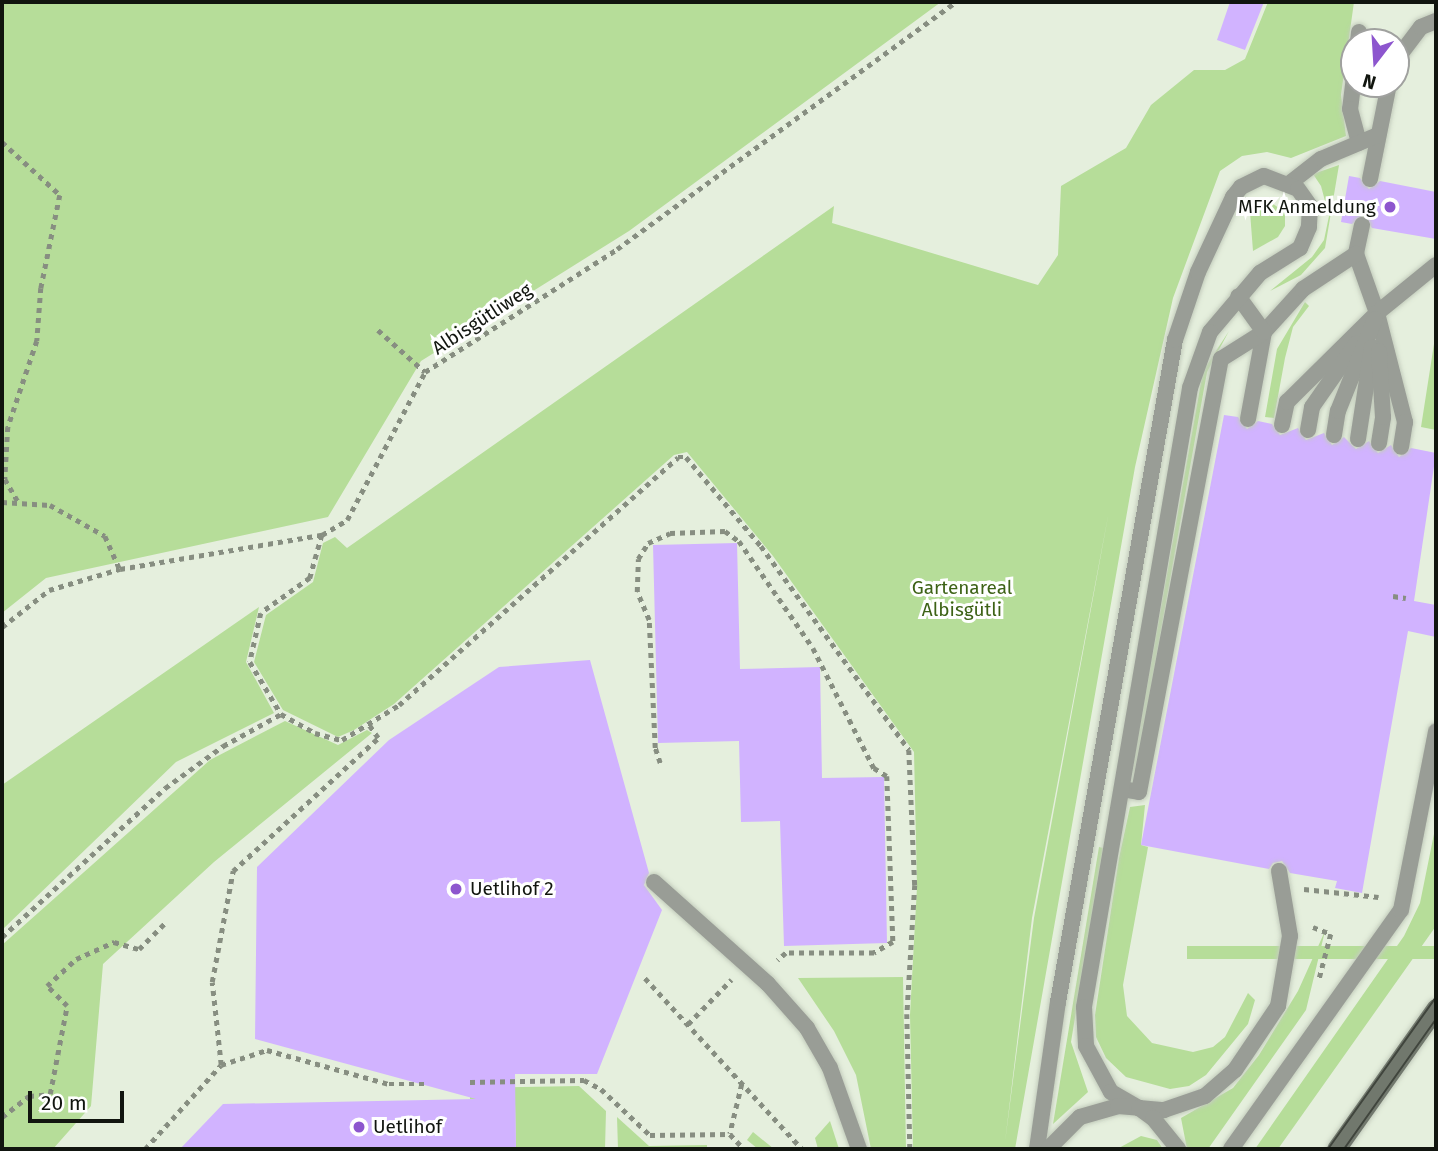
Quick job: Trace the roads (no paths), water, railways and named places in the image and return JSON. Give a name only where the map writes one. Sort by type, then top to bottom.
[{"type":"main road","points":[[1336,1149],[1436,1008]]},
{"type":"lane","points":[[1410,42],[1421,27],[1436,21]]},
{"type":"lane","points":[[1351,98],[1350,109],[1359,143]]},
{"type":"lane","points":[[1370,179],[1385,98]]},
{"type":"lane","points":[[1290,183],[1321,159],[1378,135]]},
{"type":"lane","points":[[1037,1149],[1062,975],[1175,340],[1198,272],[1233,197],[1241,187],[1264,176],[1290,183],[1310,206],[1305,238],[1238,296],[1210,332],[1190,388],[1083,1027],[1086,1046],[1101,1080],[1111,1093],[1139,1108],[1166,1130],[1178,1149]]},
{"type":"lane","points":[[1362,225],[1356,254],[1377,313],[1405,422],[1401,447]]},
{"type":"lane","points":[[1122,789],[1139,792],[1221,359],[1264,332],[1303,289],[1356,254]]},
{"type":"lane","points":[[1282,425],[1287,402],[1377,313],[1436,265]]},
{"type":"lane","points":[[1238,296],[1264,332],[1248,419]]},
{"type":"lane","points":[[1308,430],[1312,407],[1377,313]]},
{"type":"lane","points":[[1334,435],[1338,411],[1377,313]]},
{"type":"lane","points":[[1358,439],[1377,313]]},
{"type":"lane","points":[[1377,313],[1383,417],[1379,443]]},
{"type":"lane","points":[[1231,1149],[1404,901],[1436,731]]},
{"type":"lane","points":[[1048,1149],[1080,1118],[1099,1110],[1164,1110],[1190,1104],[1235,1070],[1278,1006],[1288,927],[1279,871]]},
{"type":"lane","points":[[654,882],[746,965],[807,1028],[830,1068],[859,1149]]},
{"type":"tram line","points":[[1328,1149],[1436,997]]},
{"type":"tram line","points":[[1344,1149],[1436,1019]]},
{"type":"place","name":"MFK Anmeldung","points":[[1390,207]]},
{"type":"place","name":"Uetlihof 2","points":[[456,889]]},
{"type":"place","name":"Uetlihof","points":[[359,1127]]},
{"type":"park label","name":"Gartenareal Albisgütli","points":[[962,599]]}]
